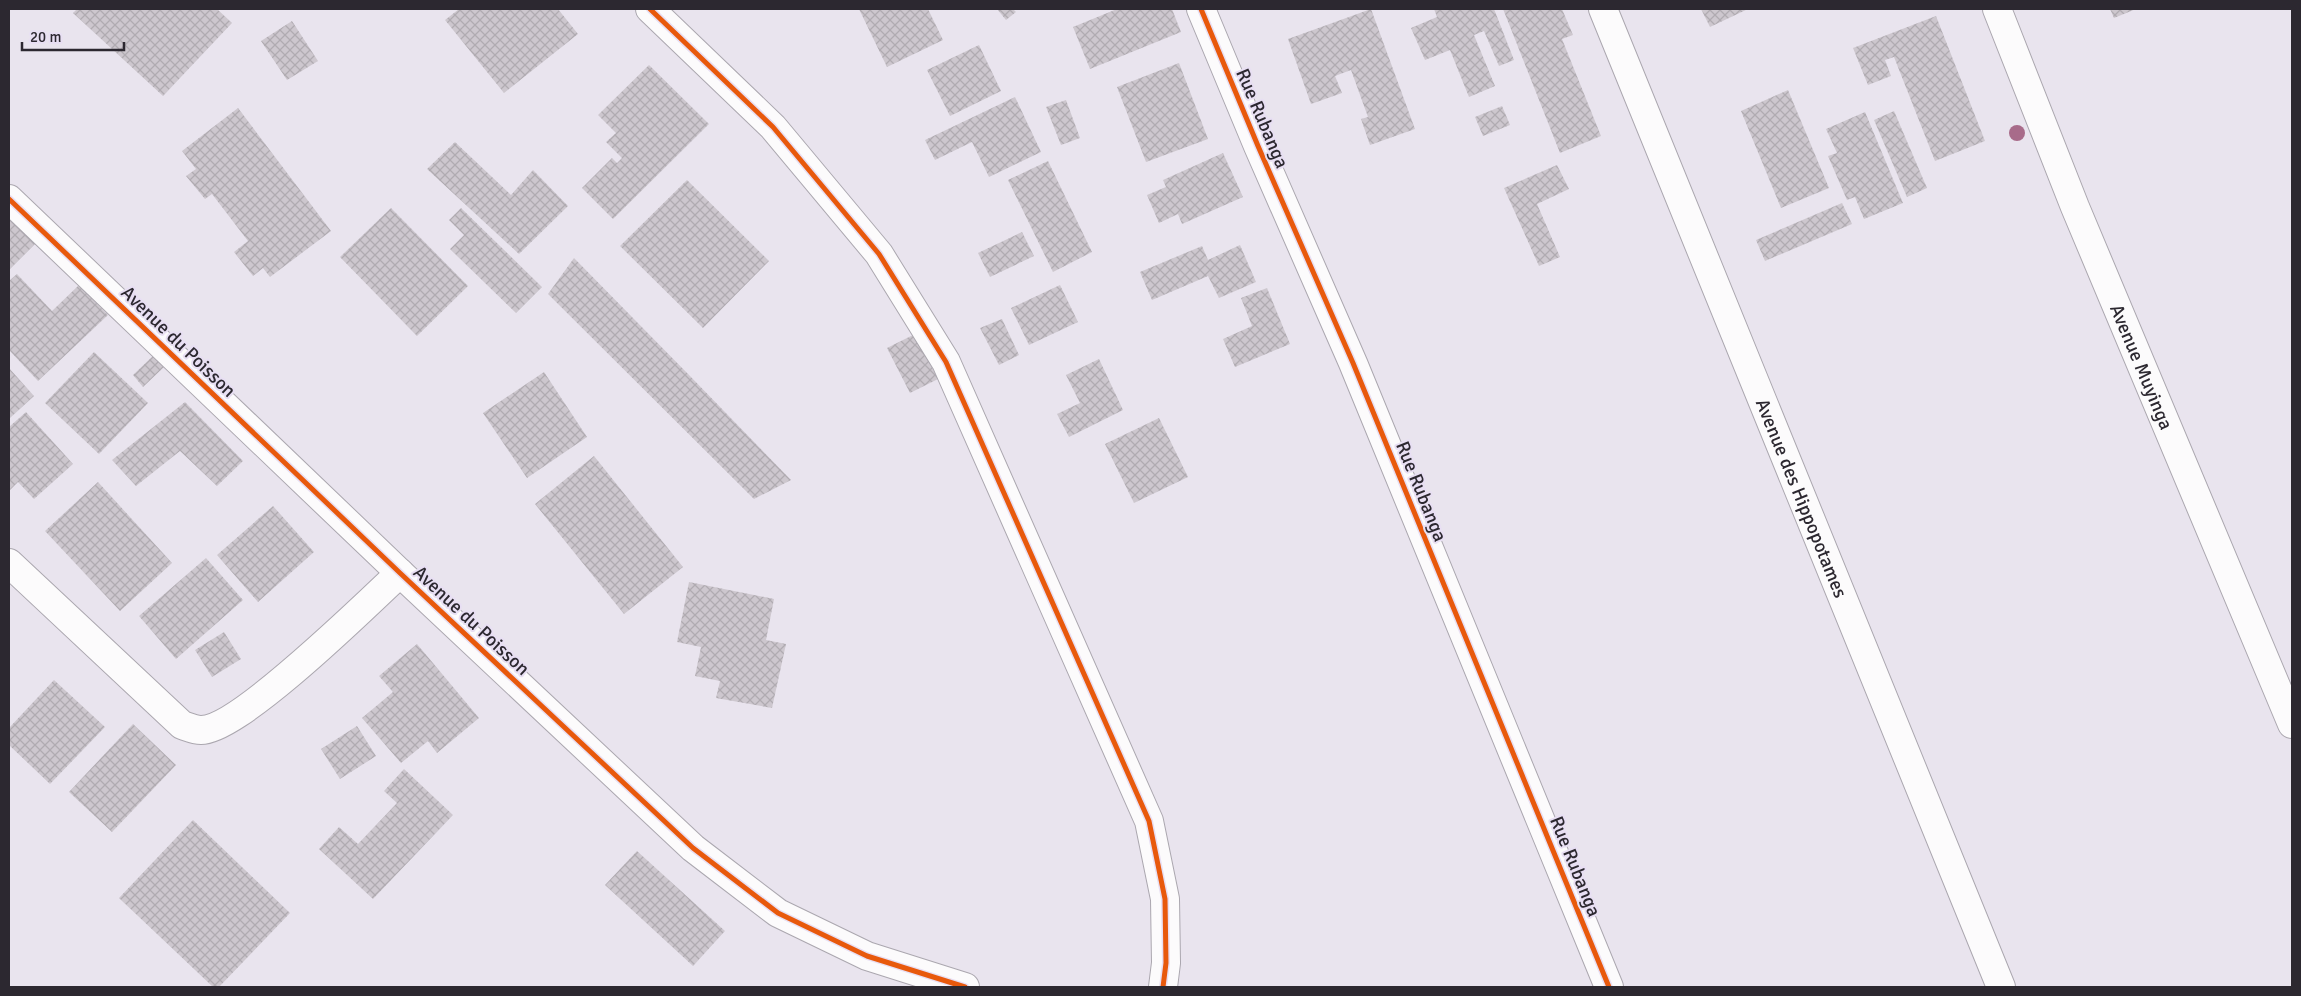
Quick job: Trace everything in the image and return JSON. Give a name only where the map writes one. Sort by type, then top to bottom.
[{"type":"street","points":[[650,9],[773,126],[879,254],[946,362],[1149,821],[1165,899],[1166,963],[1163,987]]},
{"type":"street","name":"Rue Rubanga","points":[[1202,9],[1258,146],[1353,364],[1609,987]]},
{"type":"street","name":"Avenue des Hippopotames","points":[[1603,9],[2001,987]]},
{"type":"street","name":"Avenue Muyinga","points":[[1997,9],[2078,216],[2292,724]]},
{"type":"street","name":"Avenue du Poisson","points":[[9,199],[400,574],[693,848],[778,913],[867,956],[965,987]]},
{"type":"street","points":[[9,563],[182,725],[201,730],[226,721],[258,700],[400,574]]},
{"type":"building","points":[[77,9],[217,9],[232,23],[163,96],[73,13]]},
{"type":"building","points":[[459,9],[558,9],[578,34],[504,93],[445,20]]},
{"type":"building","points":[[859,9],[928,9],[943,40],[887,67]]},
{"type":"building","points":[[997,9],[1013,9],[1016,12],[1006,20]]},
{"type":"building","points":[[1117,9],[1172,9],[1181,32],[1090,69],[1073,27]]},
{"type":"building","points":[[1371,9],[1415,129],[1370,145],[1361,119],[1368,117],[1351,70],[1335,76],[1342,93],[1311,104],[1288,39]]},
{"type":"building","points":[[1434,9],[1494,9],[1514,60],[1499,66],[1484,31],[1474,35],[1495,86],[1469,97],[1450,50],[1425,60],[1411,28],[1437,17]]},
{"type":"building","points":[[1503,9],[1562,9],[1573,35],[1562,39],[1601,136],[1560,153]]},
{"type":"building","points":[[1701,9],[1748,9],[1710,27]]},
{"type":"building","points":[[2110,9],[2136,9],[2114,18]]},
{"type":"building","points":[[1936,16],[1985,141],[1935,161],[1894,57],[1885,60],[1891,76],[1868,85],[1853,48]]},
{"type":"building","points":[[292,21],[318,61],[287,80],[261,41]]},
{"type":"building","points":[[979,45],[1001,91],[950,116],[927,70]]},
{"type":"building","points":[[1179,63],[1208,139],[1146,162],[1117,87]]},
{"type":"building","points":[[649,65],[709,124],[613,219],[582,188],[612,158],[617,163],[622,158],[606,142],[616,133],[598,115]]},
{"type":"building","points":[[1788,90],[1829,188],[1781,208],[1741,111]]},
{"type":"building","points":[[1015,97],[1041,152],[989,177],[972,142],[935,160],[925,140]]},
{"type":"building","points":[[1066,100],[1080,138],[1061,145],[1046,107]]},
{"type":"building","points":[[1502,106],[1510,125],[1483,136],[1475,117]]},
{"type":"building","points":[[238,108],[331,231],[270,277],[263,268],[253,276],[234,252],[248,241],[212,194],[205,199],[186,176],[196,169],[182,151]]},
{"type":"building","points":[[1894,111],[1927,188],[1907,197],[1874,120]]},
{"type":"building","points":[[1865,112],[1903,203],[1864,219],[1855,197],[1847,200],[1828,156],[1837,153],[1826,129]]},
{"type":"building","points":[[455,142],[511,195],[533,170],[568,206],[519,254],[427,169]]},
{"type":"building","points":[[1223,153],[1243,197],[1182,224],[1178,214],[1159,223],[1147,195],[1166,187],[1163,180]]},
{"type":"building","points":[[1048,161],[1092,252],[1053,272],[1008,180]]},
{"type":"building","points":[[1557,165],[1569,189],[1537,204],[1560,257],[1539,266],[1504,188]]},
{"type":"building","points":[[687,180],[769,261],[703,328],[620,246]]},
{"type":"building","points":[[1842,203],[1852,224],[1765,261],[1756,240]]},
{"type":"building","points":[[391,208],[468,286],[417,336],[340,257]]},
{"type":"building","points":[[461,208],[542,287],[516,313],[450,249],[464,235],[449,220]]},
{"type":"building","points":[[9,218],[35,244],[9,270]]},
{"type":"building","points":[[1022,232],[1034,256],[990,277],[978,253]]},
{"type":"building","points":[[1240,245],[1256,282],[1219,298],[1208,276],[1152,300],[1140,272],[1202,246],[1208,260]]},
{"type":"building","points":[[574,258],[791,480],[754,499],[548,294]]},
{"type":"building","points":[[17,274],[52,311],[79,285],[108,315],[38,381],[9,350],[9,281]]},
{"type":"building","points":[[1060,285],[1078,322],[1029,345],[1011,308]]},
{"type":"building","points":[[1267,288],[1290,344],[1235,367],[1223,339],[1252,326],[1241,298]]},
{"type":"building","points":[[1002,319],[1019,355],[999,365],[980,328]]},
{"type":"building","points":[[915,334],[938,379],[910,393],[887,348]]},
{"type":"building","points":[[94,352],[148,403],[99,454],[45,403]]},
{"type":"building","points":[[154,355],[164,367],[143,387],[133,375]]},
{"type":"building","points":[[1099,359],[1123,410],[1069,437],[1057,414],[1080,403],[1066,375]]},
{"type":"building","points":[[9,368],[34,396],[10,418],[9,417]]},
{"type":"building","points":[[544,372],[587,437],[527,478],[483,413]]},
{"type":"building","points":[[185,402],[243,461],[217,486],[180,451],[136,486],[112,460]]},
{"type":"building","points":[[26,412],[73,464],[34,499],[18,482],[9,491],[9,427]]},
{"type":"building","points":[[1159,418],[1188,477],[1134,503],[1105,444]]},
{"type":"building","points":[[594,456],[683,567],[624,614],[535,504]]},
{"type":"building","points":[[98,482],[172,563],[120,611],[45,531]]},
{"type":"building","points":[[273,506],[314,552],[258,602],[217,555]]},
{"type":"building","points":[[206,558],[243,600],[176,659],[139,616]]},
{"type":"building","points":[[689,582],[774,599],[766,640],[786,644],[772,708],[716,698],[720,681],[695,676],[701,647],[677,642]]},
{"type":"building","points":[[224,632],[241,659],[212,677],[195,650]]},
{"type":"building","points":[[417,644],[479,718],[437,753],[428,741],[401,763],[362,718],[393,692],[379,676]]},
{"type":"building","points":[[54,680],[105,727],[50,784],[9,745],[9,728]]},
{"type":"building","points":[[133,724],[176,765],[112,832],[69,792]]},
{"type":"building","points":[[357,726],[376,756],[340,779],[321,749]]},
{"type":"building","points":[[404,769],[453,815],[373,899],[319,849],[339,827],[358,844],[397,803],[384,791]]},
{"type":"building","points":[[193,820],[290,913],[219,987],[213,987],[119,898]]},
{"type":"building","points":[[637,851],[725,931],[693,966],[605,885]]},
{"type":"cycle path","points":[[650,9],[773,127],[879,254],[946,362],[1149,821],[1165,899],[1166,963],[1163,987]]},
{"type":"cycle path","points":[[1201,9],[1258,146],[1353,363],[1609,987]]},
{"type":"cycle path","points":[[9,199],[400,573],[693,848],[778,913],[867,956],[965,987]]}]
